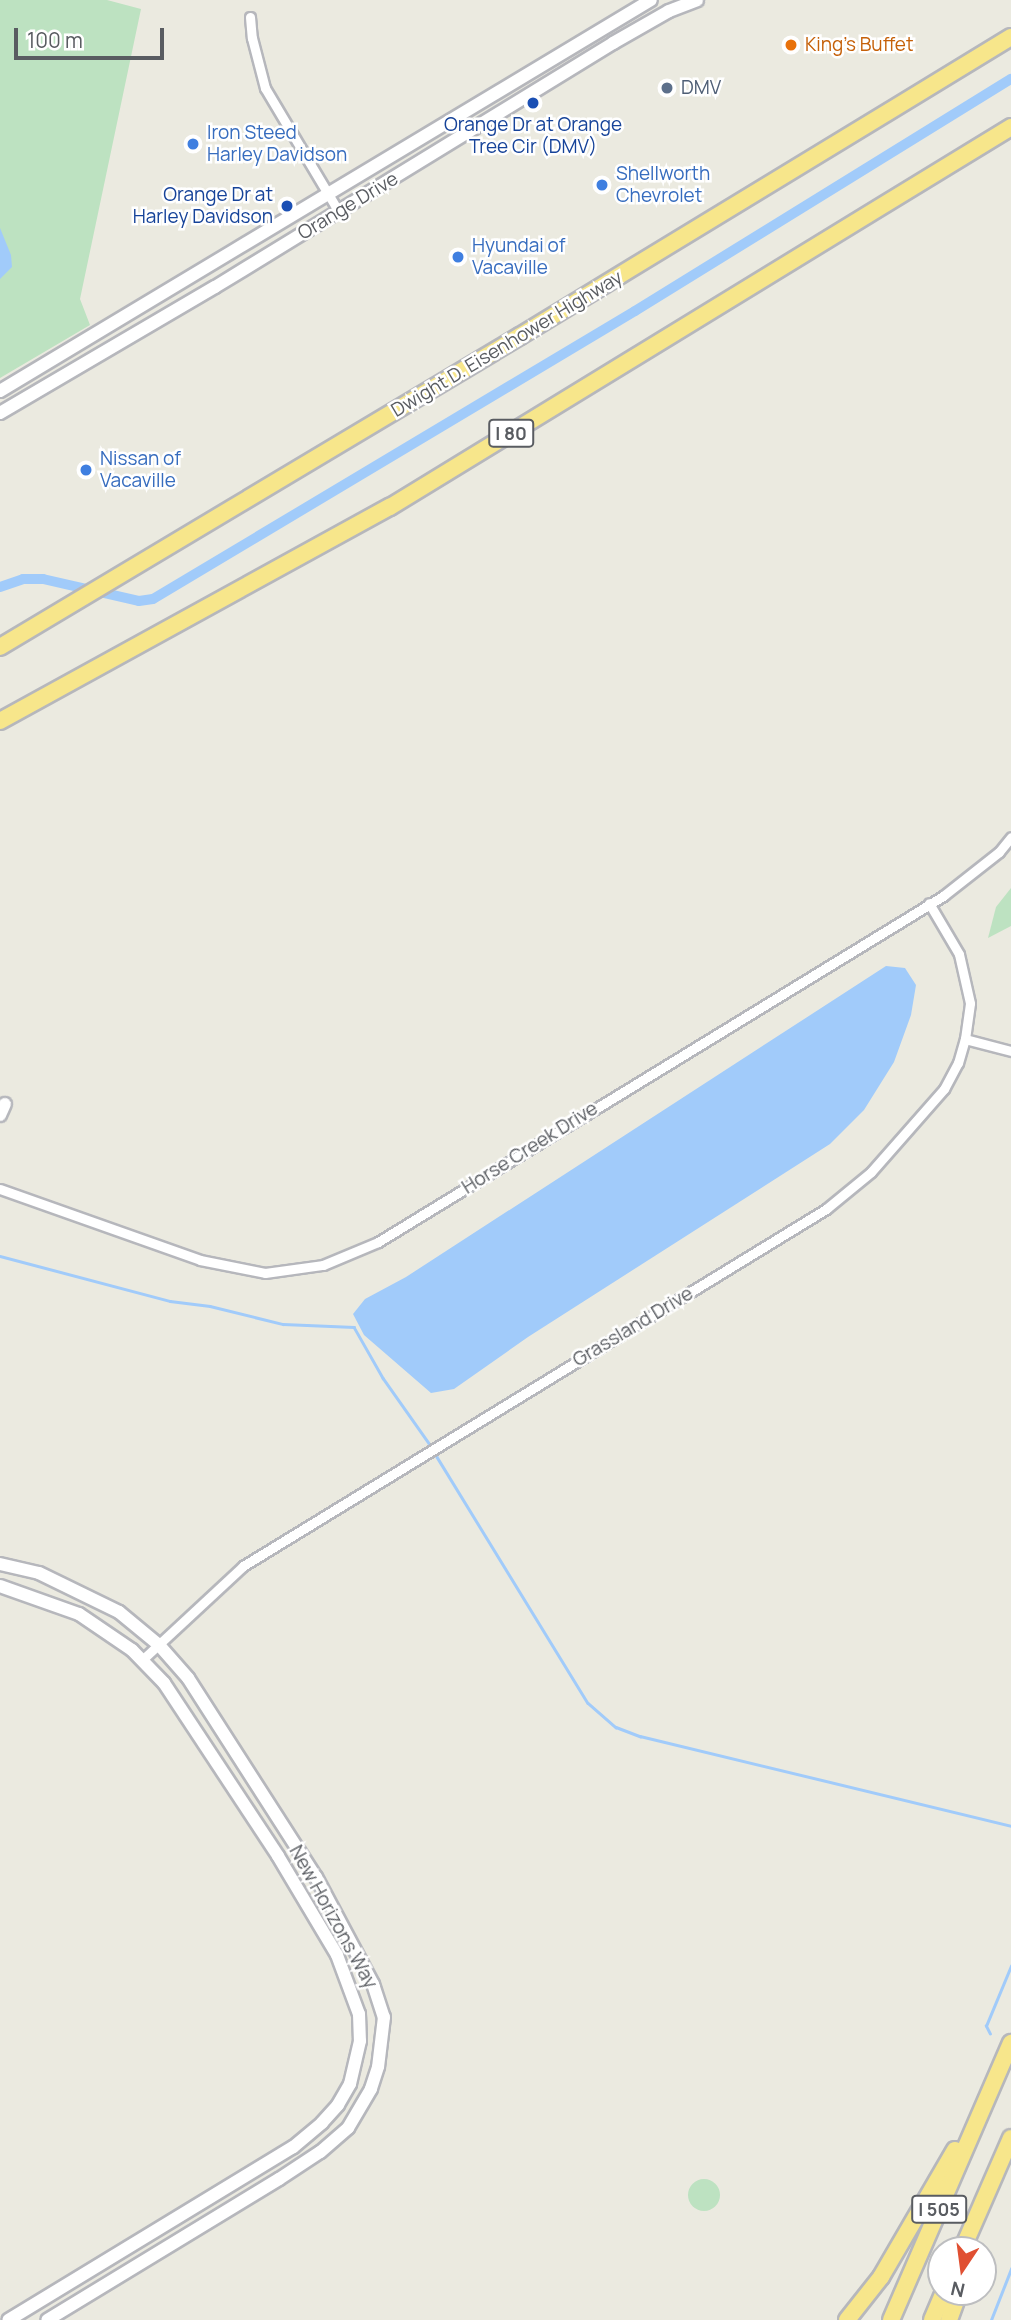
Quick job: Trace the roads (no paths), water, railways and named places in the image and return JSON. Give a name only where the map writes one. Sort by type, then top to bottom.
[{"type":"highway","name":"Dwight D. Eisenhower Highway","points":[[0,647],[1011,37]]},
{"type":"highway","name":"I 80","points":[[0,721],[379,513],[1011,127]]},
{"type":"highway","name":"I 505","points":[[891,2320],[1011,2043]]},
{"type":"highway","points":[[848,2320],[881,2277],[987,2097]]},
{"type":"highway","name":"I 505","points":[[968,2236],[1011,2138]]},
{"type":"highway","points":[[979,2236],[1011,2148]]},
{"type":"street","name":"Orange Drive","points":[[0,391],[651,0]]},
{"type":"street","name":"Orange Drive","points":[[0,413],[339,212],[612,43],[669,11],[697,0]]},
{"type":"street","points":[[250,17],[251,38],[265,88],[339,212]]},
{"type":"street","name":"Horse Creek Drive","points":[[0,1189],[200,1260],[265,1273],[323,1265],[378,1242],[969,879],[999,852],[1011,837]]},
{"type":"street","name":"Grassland Drive","points":[[142,1660],[243,1566],[826,1209],[871,1172],[944,1089],[958,1063],[965,1039],[970,1003],[959,954],[929,903]]},
{"type":"street","points":[[965,1039],[1011,1051]]},
{"type":"street","name":"New Horizons Way","points":[[0,1564],[39,1573],[89,1595],[119,1612],[159,1645],[188,1678],[316,1877],[373,1984],[384,2017],[382,2044],[371,2089],[348,2128],[320,2152],[47,2320]]},
{"type":"street","name":"New Horizons Way","points":[[0,1586],[79,1614],[142,1660],[164,1683],[337,1955],[359,2014],[356,2064],[338,2105],[322,2123],[293,2147],[8,2320]]},
{"type":"water","points":[[0,228],[11,255],[12,267],[0,279]]},
{"type":"water","points":[[886,966],[905,968],[916,985],[911,1015],[894,1062],[864,1110],[830,1144],[528,1337],[454,1389],[431,1393],[364,1335],[353,1314],[365,1299],[406,1277]]},
{"type":"waterway","points":[[0,587],[23,579],[43,579],[139,601],[153,599],[635,311],[1011,79]]},
{"type":"waterway","points":[[0,1256],[170,1301],[210,1306],[283,1324],[354,1327],[383,1378],[431,1446]]},
{"type":"waterway","points":[[434,1452],[588,1703],[616,1727],[640,1736],[1011,1826]]},
{"type":"waterway","points":[[990,2034],[986,2026],[1011,1966]]},
{"type":"waterway","points":[[991,2320],[1011,2269]]},
{"type":"place","name":"King's Buffet","points":[[791,45]]},
{"type":"place","name":"DMV","points":[[667,88]]},
{"type":"place","name":"Orange Dr at Orange Tree Cir (DMV)","points":[[533,103]]},
{"type":"place","name":"Iron Steed Harley Davidson","points":[[193,144]]},
{"type":"place","name":"Shellworth Chevrolet","points":[[602,185]]},
{"type":"place","name":"Orange Dr at Harley Davidson","points":[[287,206]]},
{"type":"place","name":"Hyundai of Vacaville","points":[[458,257]]},
{"type":"place","name":"Nissan of Vacaville","points":[[86,470]]}]
